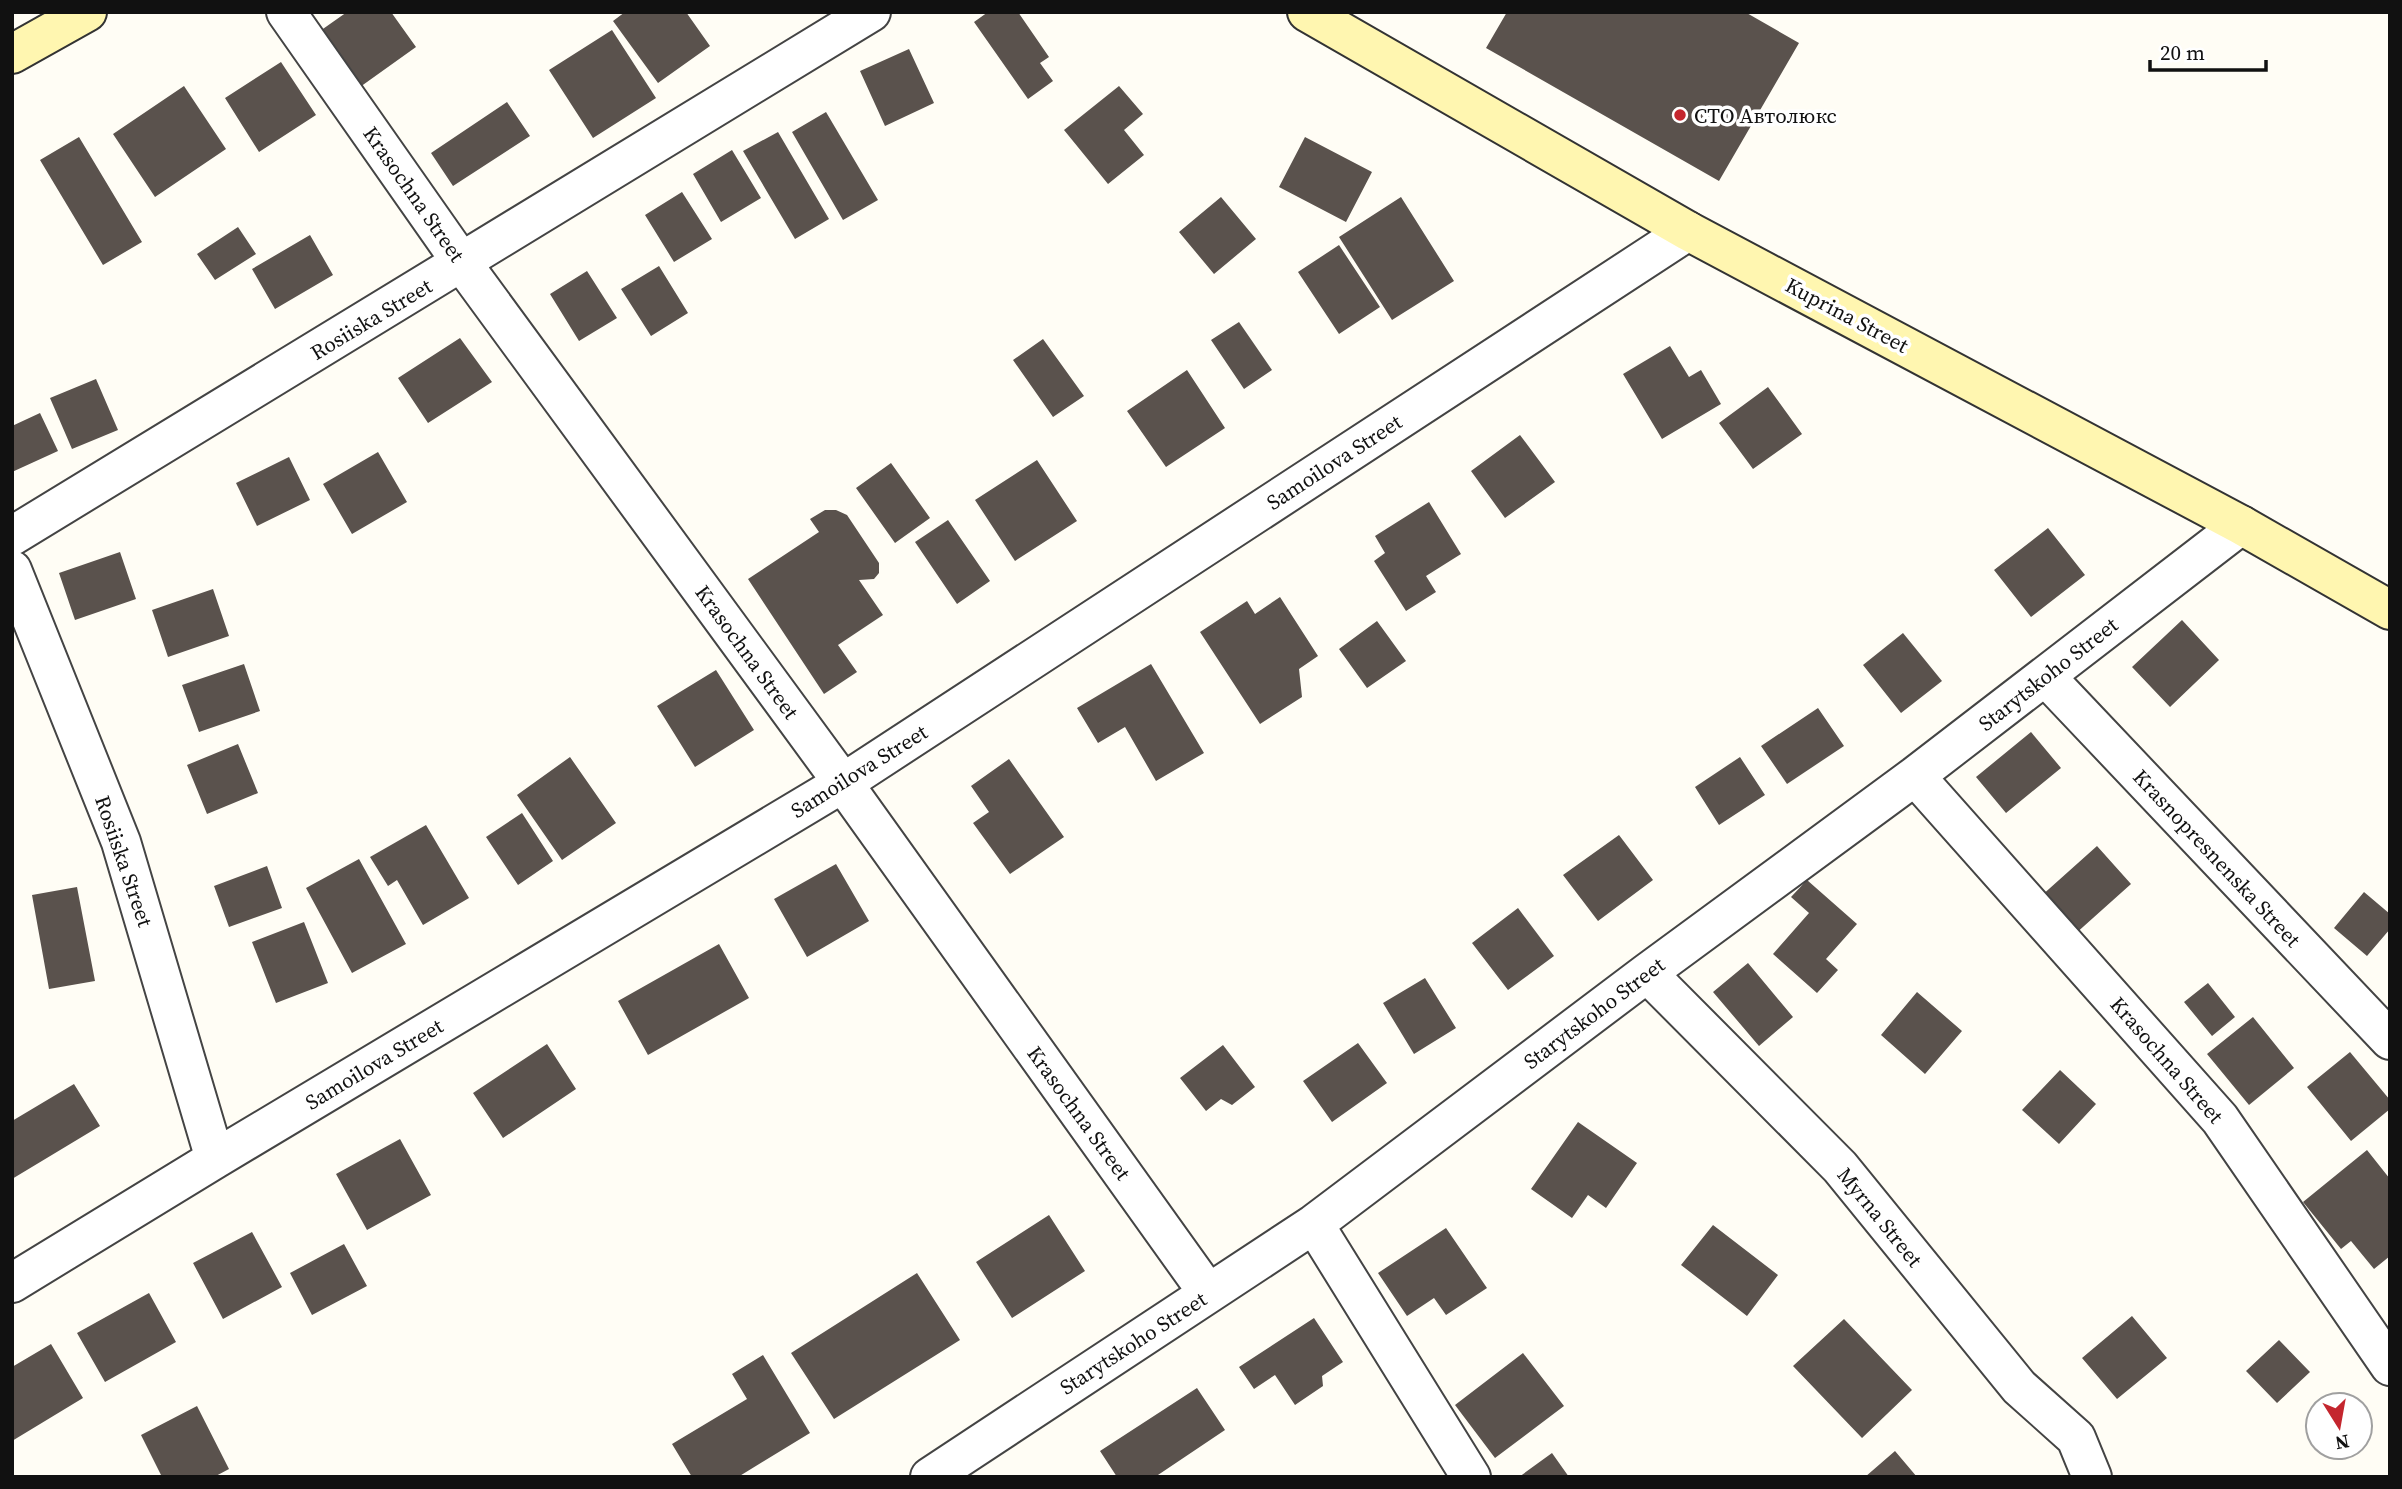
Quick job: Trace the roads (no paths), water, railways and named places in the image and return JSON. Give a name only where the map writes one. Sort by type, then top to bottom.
[{"type":"main road","points":[[12,54],[87,12]]},
{"type":"main road","name":"Kuprina Street","points":[[1307,12],[1688,230],[2241,525],[2390,610]]},
{"type":"street","name":"Krasochna Street","points":[[286,12],[462,263],[844,783],[1208,1293]]},
{"type":"street","name":"Rosiiska Street","points":[[12,536],[872,12]]},
{"type":"street","name":"Samoilova Street","points":[[12,1283],[844,783],[1688,230]]},
{"type":"street","name":"Starytskoho Street","points":[[929,1477],[1314,1224],[1914,776],[2241,525]]},
{"type":"street","name":"Rosiiska Street","points":[[12,570],[121,842],[215,1159]]},
{"type":"street","name":"Krasnopresnenska Street","points":[[2045,676],[2390,1040]]},
{"type":"street","name":"Krasochna Street","points":[[1914,776],[2220,1119],[2390,1366]]},
{"type":"street","name":"Myrna Street","points":[[1647,973],[1840,1167],[2019,1387],[2076,1438],[2092,1477]]},
{"type":"street","points":[[1314,1224],[1471,1477]]},
{"type":"place","name":"СТО Автолюкс","points":[[1680,115]]}]
